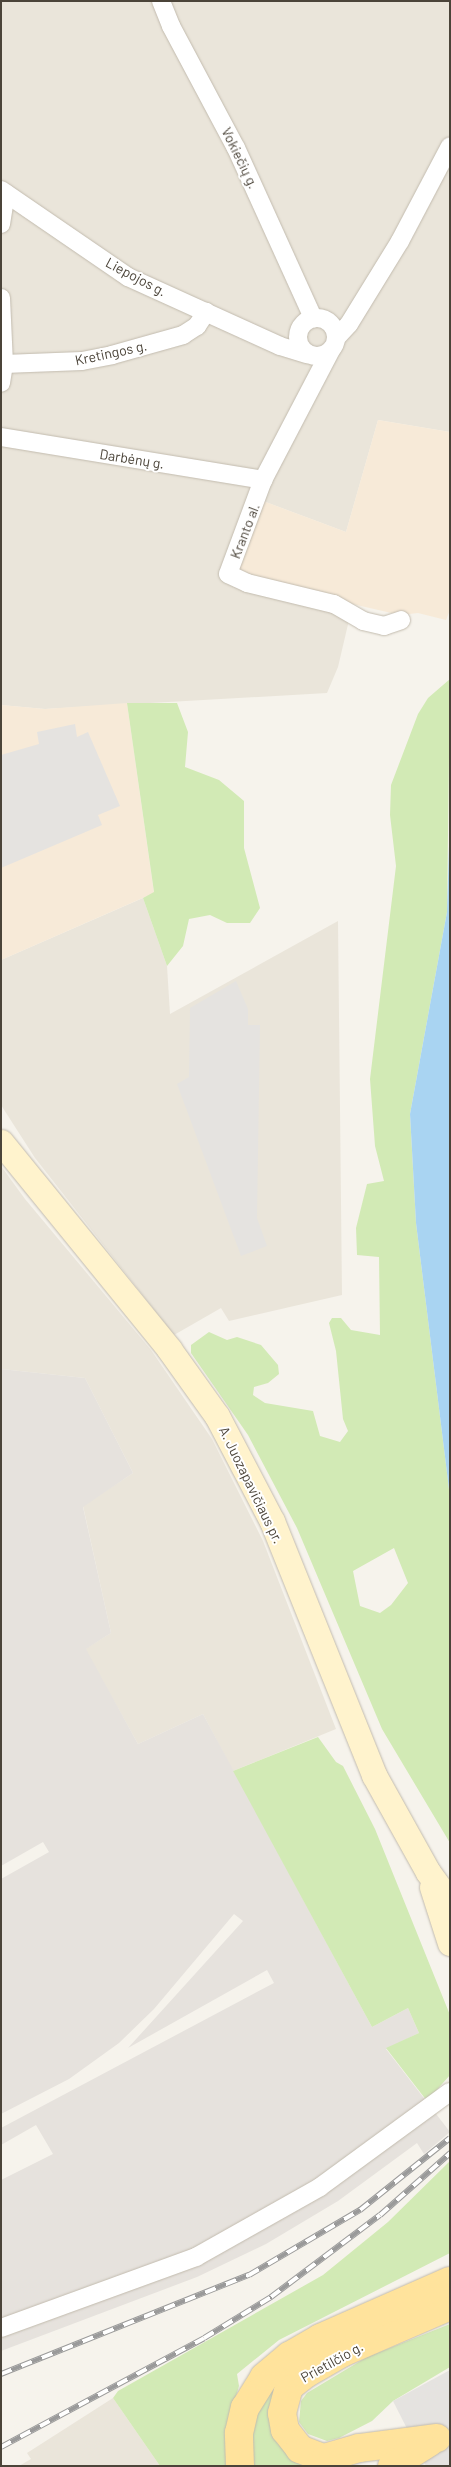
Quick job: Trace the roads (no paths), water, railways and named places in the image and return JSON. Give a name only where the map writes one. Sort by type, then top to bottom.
[{"type":"main road","name":"A. Juozapavičiaus pr.","points":[[1,1142],[163,1342],[217,1416],[272,1521],[374,1775],[428,1872],[450,1902]]},
{"type":"main road","name":"A. Juozapavičiaus pr.","points":[[428,1872],[450,1943]]},
{"type":"main road","name":"Prietilčio g.","points":[[240,2466],[239,2433],[245,2408],[264,2376],[289,2356],[320,2338],[450,2280]]},
{"type":"main road","name":"Prietilčio g.","points":[[443,2433],[359,2448],[323,2458],[300,2449],[285,2430],[282,2413],[289,2387],[307,2372],[342,2353],[450,2306]]},
{"type":"main road","name":"Prietilčio g.","points":[[392,2466],[443,2433]]},
{"type":"street","name":"Vokiečių g.","points":[[161,1],[171,26],[236,148],[313,318]]},
{"type":"street","name":"Kranto al.","points":[[401,620],[384,626],[363,621],[334,604],[247,583],[228,574],[263,480],[337,335],[400,241],[450,146]]},
{"type":"street","points":[[1,224],[4,192]]},
{"type":"street","name":"Liepojos g.","points":[[4,192],[128,277],[280,346],[310,355]]},
{"type":"street","points":[[1,298],[4,364],[1,383]]},
{"type":"street","name":"Kretingos g.","points":[[4,364],[82,362],[112,356],[183,334],[197,326],[206,312]]},
{"type":"street","points":[[280,346],[297,337],[302,325],[313,318],[324,319],[337,335],[310,355]]},
{"type":"street","points":[[297,337],[310,355],[317,377]]},
{"type":"street","name":"Darbėnų g.","points":[[1,437],[263,480]]},
{"type":"street","points":[[1,2328],[196,2258],[320,2186],[450,2092]]},
{"type":"water","points":[[450,812],[450,1497],[416,1223],[410,1114],[447,912]]},
{"type":"railway","points":[[1,2374],[249,2275],[360,2210],[450,2138]]},
{"type":"railway","points":[[1,2447],[204,2338],[271,2297],[380,2215],[450,2153]]}]
